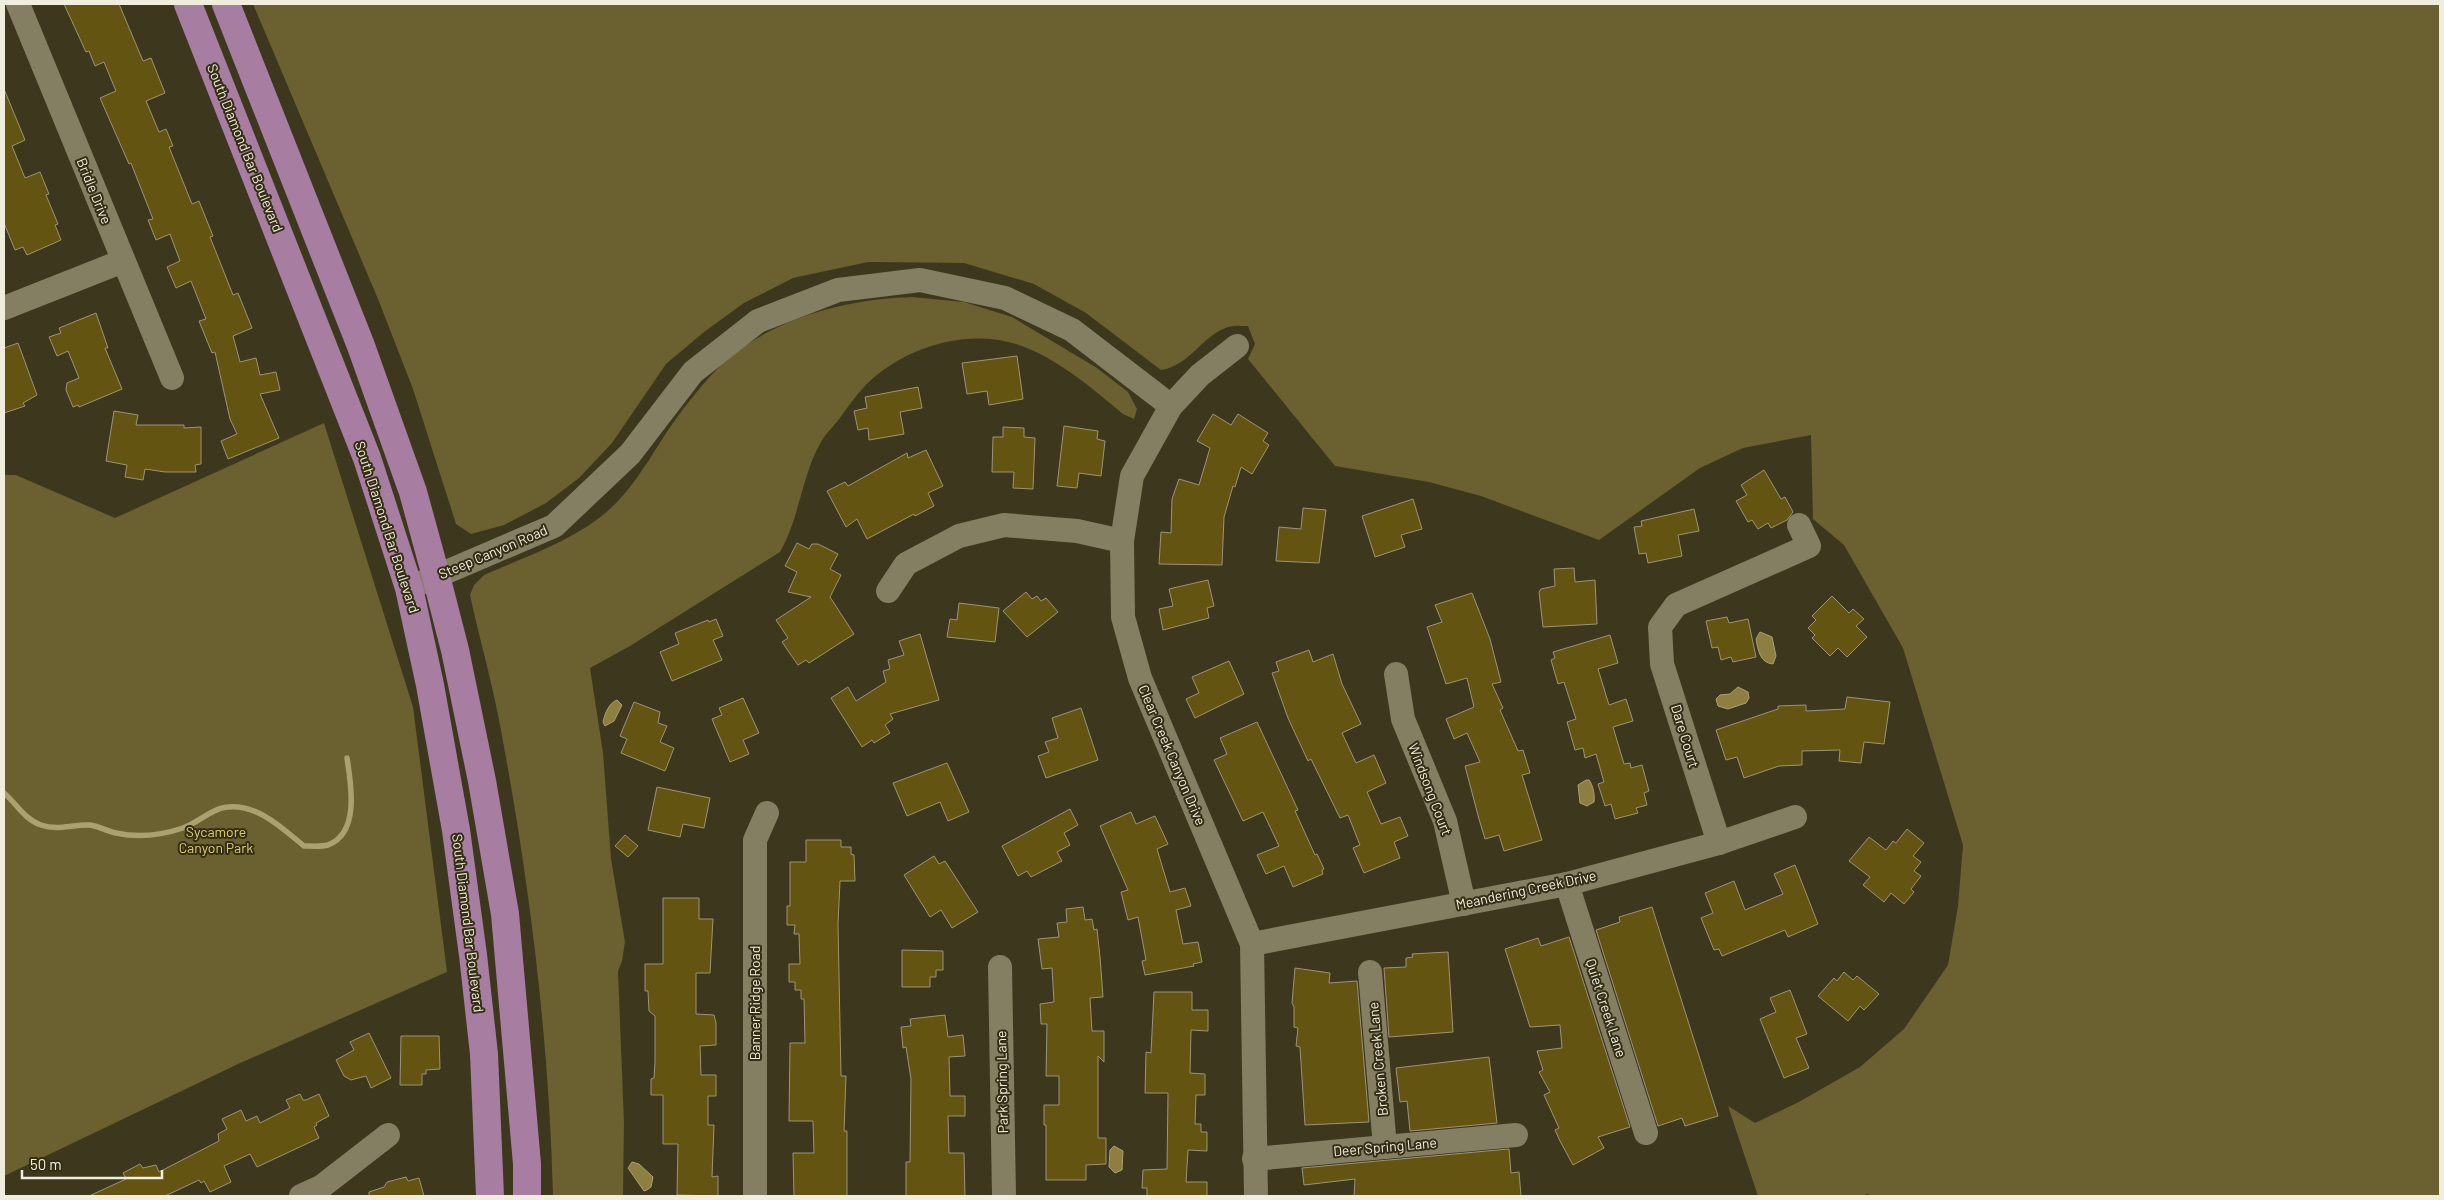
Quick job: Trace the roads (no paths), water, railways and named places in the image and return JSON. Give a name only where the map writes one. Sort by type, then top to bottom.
[{"type":"main road","name":"South Diamond Bar Boulevard","points":[[188,4],[363,449],[409,588],[430,684],[456,830],[484,1054],[490,1196]]},
{"type":"main road","points":[[226,4],[361,346],[413,492],[436,576],[482,781],[505,914],[527,1164],[527,1196]]},
{"type":"street","name":"Bridle Drive","points":[[14,9],[172,378]]},
{"type":"street","points":[[4,308],[123,261]]},
{"type":"street","name":"Steep Canyon Road","points":[[409,588],[554,526],[630,454],[693,372],[758,321],[838,290],[920,280],[1005,298],[1072,330],[1171,406]]},
{"type":"street","name":"Clear Creek Canyon Drive","points":[[1237,346],[1200,376],[1171,406],[1132,476],[1122,541],[1123,617],[1140,678],[1252,944],[1256,1196]]},
{"type":"street","points":[[888,591],[906,564],[959,536],[1004,525],[1077,531],[1122,541]]},
{"type":"street","name":"Dare Court","points":[[1719,843],[1662,664],[1660,627],[1676,605],[1809,546],[1799,525]]},
{"type":"street","name":"Windsong Court","points":[[1396,674],[1403,718],[1445,821],[1464,904]]},
{"type":"street","name":"Banner Ridge Road","points":[[755,1196],[755,840],[767,813]]},
{"type":"street","name":"Meandering Creek Drive","points":[[1252,944],[1567,884],[1719,843],[1795,817]]},
{"type":"street","name":"Quiet Creek Lane","points":[[1567,884],[1646,1133]]},
{"type":"street","name":"Park Spring Lane","points":[[1000,968],[1004,1196]]},
{"type":"street","name":"Broken Creek Lane","points":[[1370,972],[1385,1147]]},
{"type":"street","points":[[316,1193],[388,1135]]},
{"type":"street","name":"Deer Spring Lane","points":[[1254,1159],[1516,1135]]},
{"type":"waterway","points":[[4,793],[35,823],[47,827],[90,825],[124,835],[150,835],[183,828],[222,808],[239,807],[250,809],[269,819],[304,846],[322,846],[338,839],[345,830],[349,819],[351,794],[347,758]]},
{"type":"park label","name":"Sycamore Canyon Park","points":[[216,840]]}]
